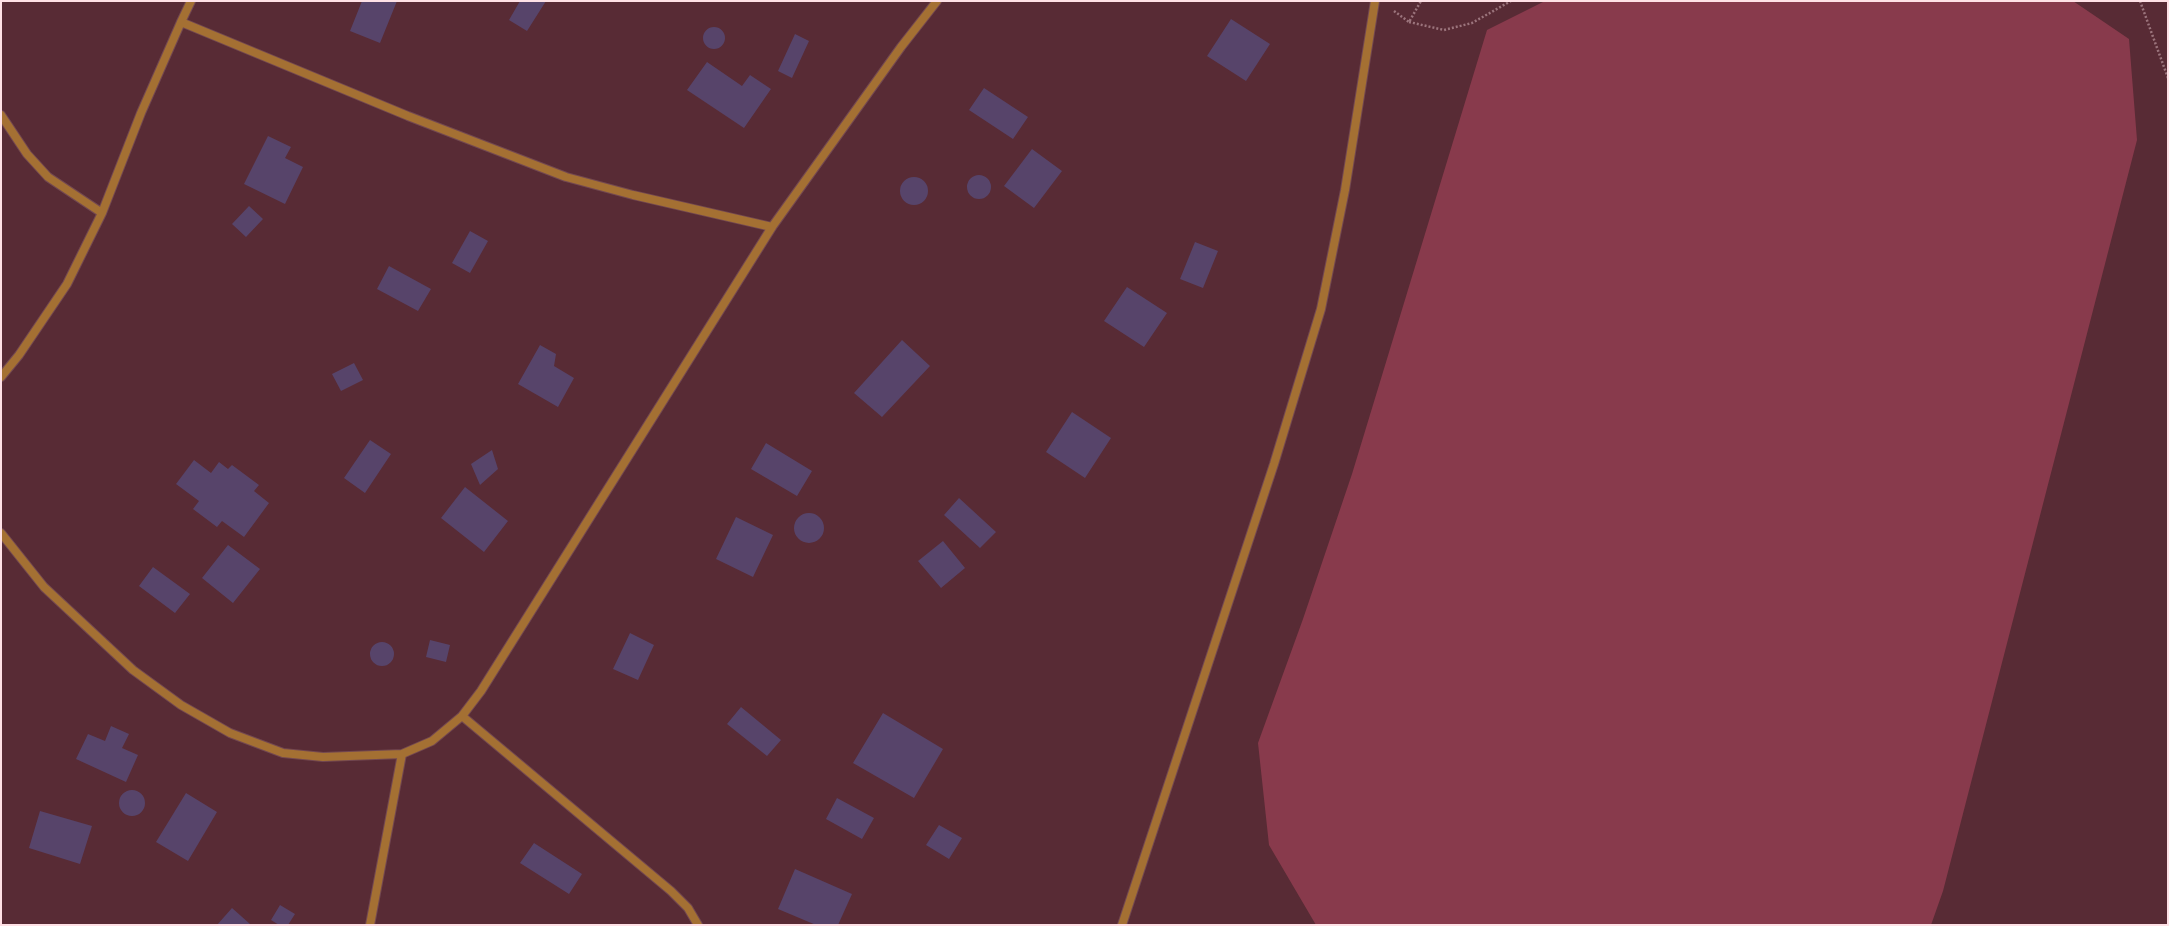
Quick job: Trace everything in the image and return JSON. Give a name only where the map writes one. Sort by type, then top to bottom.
[{"type":"street","points":[[1,377],[19,355],[67,284],[102,212],[191,1]]},
{"type":"street","points":[[1,533],[44,587],[133,670],[181,705],[230,733],[283,753],[323,757],[402,754],[432,741],[462,716],[503,658],[772,227],[901,47],[937,1]]},
{"type":"street","points":[[1122,925],[1274,464],[1321,309],[1345,190],[1375,1]]},
{"type":"street","points":[[181,22],[408,116],[566,176],[633,195],[772,227]]},
{"type":"street","points":[[1,115],[27,154],[48,177],[102,212]]},
{"type":"street","points":[[462,716],[671,891],[688,908],[698,925]]},
{"type":"street","points":[[370,925],[402,754]]},
{"type":"path","points":[[1409,22],[1420,1]]},
{"type":"path","points":[[1391,9],[1409,22],[1444,30],[1472,23],[1511,1]]},
{"type":"path","points":[[2140,1],[2168,78]]},
{"type":"shaded area","points":[[1545,1],[2073,1],[2129,39],[2137,140],[1943,891],[1931,925],[1316,925],[1269,845],[1258,743],[1303,619],[1352,474],[1487,30]]},
{"type":"building","points":[[362,1],[397,1],[380,43],[350,31]]},
{"type":"building","points":[[520,1],[546,1],[527,31],[509,20]]},
{"type":"building","points":[[1231,19],[1270,44],[1246,81],[1207,56]]},
{"type":"building","points":[[710,27],[718,27],[725,34],[725,42],[718,49],[710,49],[703,42],[703,34]]},
{"type":"building","points":[[795,34],[809,41],[792,78],[778,71]]},
{"type":"building","points":[[707,62],[742,86],[750,75],[771,89],[744,128],[687,90]]},
{"type":"building","points":[[984,88],[1028,117],[1013,139],[969,110]]},
{"type":"building","points":[[268,136],[291,147],[285,158],[303,167],[285,204],[244,184]]},
{"type":"building","points":[[1032,149],[1062,171],[1034,208],[1004,186]]},
{"type":"building","points":[[979,175],[984,176],[990,182],[990,192],[984,198],[979,199],[974,198],[968,192],[967,187],[968,182],[974,176]]},
{"type":"building","points":[[914,177],[924,181],[928,191],[924,201],[914,205],[904,201],[900,191],[904,181]]},
{"type":"building","points":[[249,206],[263,219],[246,237],[232,224]]},
{"type":"building","points":[[470,231],[488,241],[470,273],[452,263]]},
{"type":"building","points":[[1195,242],[1218,251],[1203,288],[1180,279]]},
{"type":"building","points":[[389,266],[431,289],[418,311],[377,289]]},
{"type":"building","points":[[1127,287],[1167,313],[1144,347],[1104,321]]},
{"type":"building","points":[[902,340],[930,366],[882,417],[854,393]]},
{"type":"building","points":[[540,345],[556,354],[554,366],[574,378],[558,407],[518,384]]},
{"type":"building","points":[[354,363],[363,380],[341,391],[332,374]]},
{"type":"building","points":[[1072,412],[1111,438],[1085,478],[1046,452]]},
{"type":"building","points":[[370,440],[391,454],[365,493],[344,478]]},
{"type":"building","points":[[766,443],[812,471],[797,496],[751,469]]},
{"type":"building","points":[[492,450],[498,469],[480,485],[471,464]]},
{"type":"building","points":[[194,460],[211,473],[219,462],[228,469],[232,465],[259,485],[254,491],[269,503],[244,537],[222,521],[217,527],[193,509],[199,501],[176,484]]},
{"type":"building","points":[[465,487],[508,521],[484,552],[441,518]]},
{"type":"building","points":[[959,498],[996,532],[980,548],[944,515]]},
{"type":"building","points":[[809,513],[820,517],[824,528],[820,539],[809,543],[798,539],[794,528],[798,517]]},
{"type":"building","points":[[736,517],[773,535],[753,577],[716,559]]},
{"type":"building","points":[[943,541],[965,568],[941,588],[918,561]]},
{"type":"building","points":[[228,545],[260,569],[233,603],[202,578]]},
{"type":"building","points":[[153,567],[190,594],[175,613],[139,586]]},
{"type":"building","points":[[630,633],[654,645],[638,680],[613,669]]},
{"type":"building","points":[[430,640],[450,645],[446,662],[426,657]]},
{"type":"building","points":[[382,642],[390,646],[394,654],[390,662],[382,666],[374,662],[370,654],[374,646]]},
{"type":"building","points":[[741,707],[781,740],[767,756],[727,724]]},
{"type":"building","points":[[883,713],[943,749],[914,798],[853,763]]},
{"type":"building","points":[[111,726],[129,734],[122,748],[138,755],[126,782],[76,759],[88,734],[105,741]]},
{"type":"building","points":[[132,790],[141,794],[145,803],[141,812],[132,816],[123,812],[119,803],[123,794]]},
{"type":"building","points":[[186,793],[217,812],[188,861],[156,842]]},
{"type":"building","points":[[837,798],[874,818],[862,839],[826,819]]},
{"type":"building","points":[[40,811],[92,826],[80,864],[29,848]]},
{"type":"building","points":[[939,825],[962,838],[949,859],[926,845]]},
{"type":"building","points":[[534,843],[582,874],[569,894],[520,863]]},
{"type":"building","points":[[795,869],[852,894],[838,925],[816,925],[778,909]]},
{"type":"building","points":[[280,905],[295,914],[288,925],[279,925],[271,920]]},
{"type":"building","points":[[232,908],[250,924],[217,925]]}]
